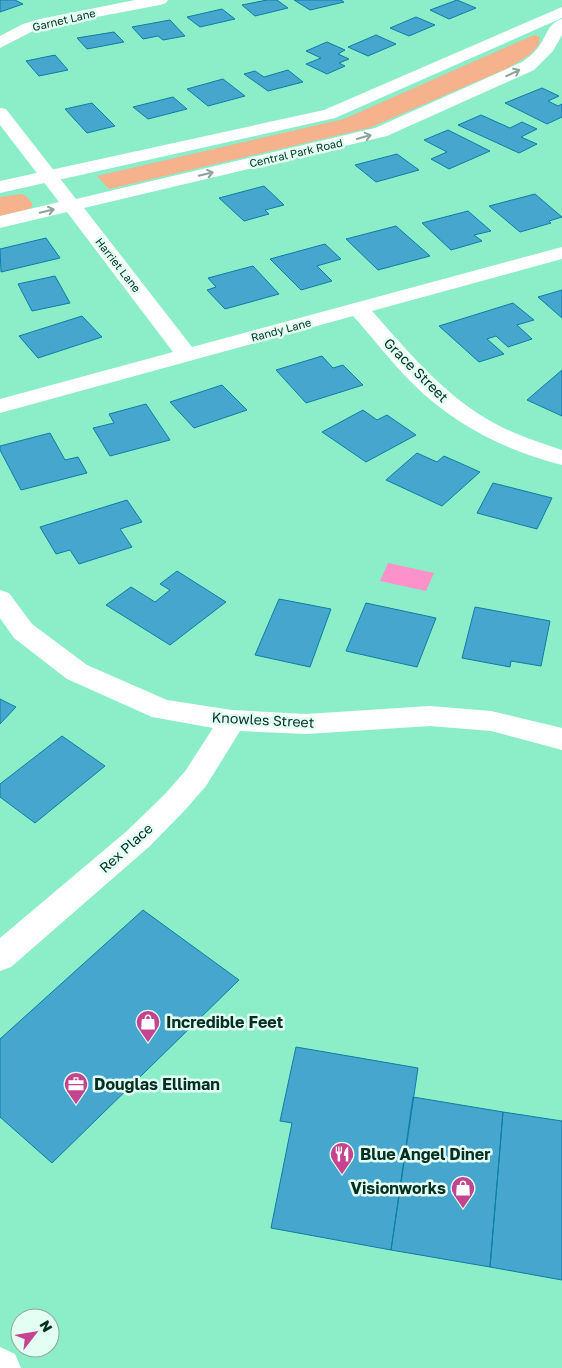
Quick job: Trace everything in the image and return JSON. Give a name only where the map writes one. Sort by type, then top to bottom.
[{"type":"street","name":"Garnet Lane","points":[[0,43],[29,27],[46,22],[160,0]]},
{"type":"street","points":[[0,187],[329,114],[562,12]]},
{"type":"street","name":"Central Park Road","points":[[0,222],[381,132],[528,66],[545,50],[553,34],[562,24]]},
{"type":"street","points":[[0,113],[49,176]]},
{"type":"street","name":"Harriet Lane","points":[[49,176],[187,354]]},
{"type":"street","name":"Randy Lane","points":[[0,406],[562,253]]},
{"type":"street","name":"Grace Street","points":[[358,309],[420,378],[452,406],[487,428],[526,446],[562,458]]},
{"type":"street","name":"Knowles Street","points":[[0,600],[23,631],[77,672],[162,710],[232,720],[306,724],[430,716],[491,721],[550,735],[562,740]]},
{"type":"street","name":"Rex Place","points":[[0,958],[139,838],[176,801],[196,778],[232,720]]},
{"type":"shaded area","points":[[534,35],[540,37],[539,44],[531,54],[508,68],[369,128],[109,189],[97,176],[344,119]]},
{"type":"shaded area","points":[[21,194],[26,196],[32,203],[32,207],[0,216],[0,197]]},
{"type":"shaded area","points":[[388,563],[434,573],[426,591],[380,581]]},
{"type":"building","points":[[0,0],[15,0],[23,4],[0,12]]},
{"type":"building","points":[[277,0],[288,8],[255,16],[242,5]]},
{"type":"building","points":[[294,0],[341,0],[344,2],[310,10]]},
{"type":"building","points":[[457,0],[476,8],[449,19],[430,10]]},
{"type":"building","points":[[222,9],[235,19],[200,27],[187,17]]},
{"type":"building","points":[[416,17],[435,25],[409,36],[390,28]]},
{"type":"building","points":[[170,20],[185,36],[163,40],[158,36],[143,39],[132,27]]},
{"type":"building","points":[[114,32],[124,42],[87,49],[77,38]]},
{"type":"building","points":[[376,35],[396,44],[368,56],[348,47]]},
{"type":"building","points":[[327,42],[345,50],[338,54],[349,59],[339,63],[345,66],[327,74],[306,64],[321,58],[306,51]]},
{"type":"building","points":[[55,55],[68,70],[39,76],[26,61]]},
{"type":"building","points":[[288,70],[303,82],[268,91],[244,74],[255,71],[264,77]]},
{"type":"building","points":[[223,79],[245,96],[208,106],[187,89]]},
{"type":"building","points":[[542,88],[559,96],[548,101],[558,106],[562,104],[562,117],[547,124],[505,103]]},
{"type":"building","points":[[173,97],[187,109],[148,119],[133,107]]},
{"type":"building","points":[[92,103],[115,126],[87,133],[65,109]]},
{"type":"building","points":[[481,115],[510,128],[522,122],[537,129],[521,137],[537,144],[519,153],[458,125]]},
{"type":"building","points":[[448,130],[490,151],[449,169],[431,159],[447,152],[424,140]]},
{"type":"building","points":[[397,154],[419,170],[376,182],[355,165]]},
{"type":"building","points":[[264,186],[284,205],[265,210],[269,214],[244,221],[219,198]]},
{"type":"building","points":[[535,194],[562,217],[549,221],[551,223],[520,232],[489,206]]},
{"type":"building","points":[[468,211],[491,231],[474,235],[482,241],[451,250],[422,223]]},
{"type":"building","points":[[396,226],[430,256],[378,270],[346,239]]},
{"type":"building","points":[[46,238],[60,258],[1,272],[0,249]]},
{"type":"building","points":[[325,244],[341,259],[317,266],[332,281],[301,290],[270,259]]},
{"type":"building","points":[[253,266],[279,294],[225,309],[207,290],[216,287],[208,278]]},
{"type":"building","points":[[55,276],[70,303],[32,311],[18,284]]},
{"type":"building","points":[[562,290],[562,318],[538,297]]},
{"type":"building","points":[[513,303],[534,320],[517,325],[532,339],[508,347],[496,336],[487,339],[504,354],[479,362],[439,326]]},
{"type":"building","points":[[82,316],[102,337],[38,358],[19,336]]},
{"type":"building","points":[[322,356],[333,368],[343,365],[363,385],[306,403],[276,370]]},
{"type":"building","points":[[562,370],[562,416],[527,400]]},
{"type":"building","points":[[222,385],[247,410],[194,428],[170,402]]},
{"type":"building","points":[[146,404],[170,440],[110,456],[93,428],[114,423],[109,414]]},
{"type":"building","points":[[363,410],[377,420],[387,415],[416,435],[366,462],[322,432]]},
{"type":"building","points":[[50,433],[65,460],[78,457],[87,473],[21,490],[0,450],[0,446]]},
{"type":"building","points":[[417,453],[437,462],[444,456],[480,472],[442,506],[386,480]]},
{"type":"building","points":[[493,483],[552,498],[537,529],[477,513]]},
{"type":"building","points":[[127,500],[142,522],[120,529],[132,547],[79,564],[70,550],[56,554],[40,527]]},
{"type":"building","points":[[177,571],[226,602],[170,645],[106,605],[131,587],[155,602],[170,590],[160,584]]},
{"type":"building","points":[[279,599],[331,609],[310,667],[255,655]]},
{"type":"building","points":[[366,603],[436,618],[417,667],[346,651]]},
{"type":"building","points":[[475,607],[550,621],[541,666],[511,661],[510,667],[462,658]]},
{"type":"building","points":[[0,699],[16,707],[0,724]]},
{"type":"building","points":[[62,736],[105,766],[35,823],[0,797],[0,784]]},
{"type":"building","points":[[143,910],[239,980],[52,1163],[0,1117],[0,1039]]},
{"type":"building","name":"Blue Angel Diner","points":[[296,1047],[418,1068],[391,1250],[271,1228],[292,1123],[280,1121]]},
{"type":"building","points":[[413,1097],[503,1112],[490,1267],[391,1250]]},
{"type":"building","points":[[503,1112],[562,1121],[562,1280],[490,1267]]},
{"type":"place","name":"Incredible Feet","points":[[148,1043]]},
{"type":"place","name":"Douglas Elliman","points":[[76,1105]]},
{"type":"place","name":"Blue Angel Diner","points":[[342,1175]]},
{"type":"place","name":"Visionworks","points":[[463,1209]]}]
